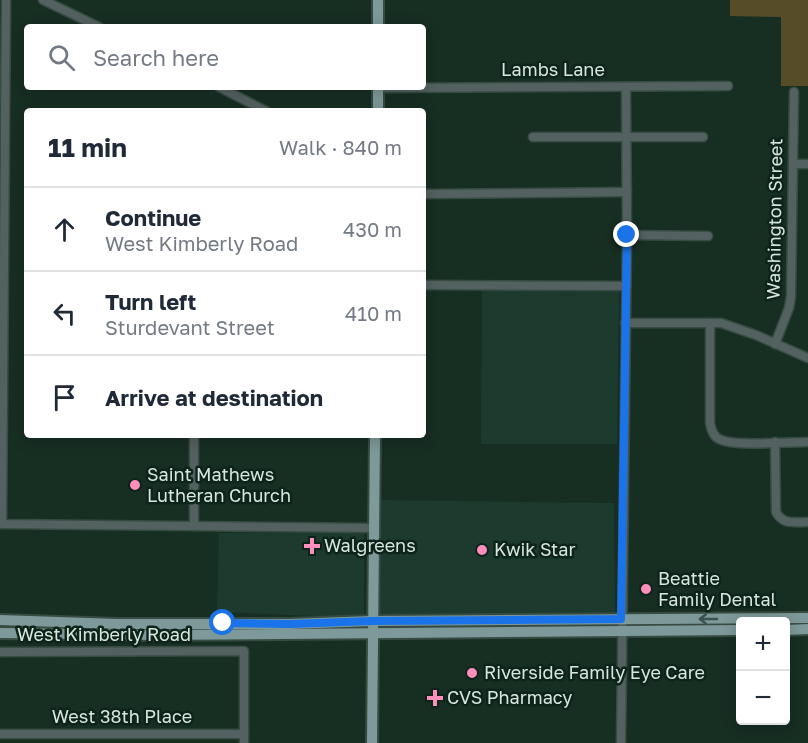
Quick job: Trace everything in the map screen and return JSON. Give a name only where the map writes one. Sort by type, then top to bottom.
[{"type":"main road","points":[[378,0],[378,24]]},
{"type":"main road","points":[[378,90],[378,108]]},
{"type":"main road","points":[[372,743],[375,438]]},
{"type":"main road","name":"West Kimberly Road","points":[[0,633],[165,635],[621,619],[808,618]]},
{"type":"main road","name":"West Kimberly Road","points":[[0,620],[117,624],[290,624],[621,631],[736,630]]},
{"type":"main road","points":[[790,630],[808,630]]},
{"type":"street","points":[[6,0],[2,201],[2,524],[374,528]]},
{"type":"street","points":[[43,0],[93,24]]},
{"type":"street","name":"Lambs Lane","points":[[426,88],[728,86]]},
{"type":"street","points":[[225,90],[259,108]]},
{"type":"street","points":[[621,743],[627,235],[626,91]]},
{"type":"street","name":"Washington Street","points":[[775,344],[789,308],[791,296],[794,92]]},
{"type":"street","points":[[533,137],[703,137]]},
{"type":"street","points":[[793,164],[808,164]]},
{"type":"street","points":[[426,194],[627,192]]},
{"type":"street","points":[[627,235],[708,236]]},
{"type":"street","points":[[426,285],[626,286]]},
{"type":"street","points":[[625,323],[710,324],[737,327],[808,358]]},
{"type":"street","points":[[710,324],[710,423],[718,439],[732,442],[808,442]]},
{"type":"street","points":[[194,438],[194,526]]},
{"type":"street","points":[[775,442],[775,505],[780,519],[786,522],[808,522]]},
{"type":"street","name":"West Kimberly Road","points":[[0,652],[244,651],[244,738]]},
{"type":"street","name":"West 38th Place","points":[[0,734],[244,738]]},
{"type":"shaded area","points":[[730,0],[808,0],[808,86],[781,86],[781,17],[730,16]]},
{"type":"shaded area","points":[[482,288],[619,290],[617,444],[481,444]]},
{"type":"shaded area","points":[[380,500],[614,503],[615,615],[380,618]]},
{"type":"shaded area","points":[[364,532],[364,618],[217,612],[219,533]]},
{"type":"place","name":"Saint Mathews Lutheran Church","points":[[135,485]]},
{"type":"place","name":"Walgreens","points":[[312,546]]},
{"type":"place","name":"Kwik Star","points":[[482,550]]},
{"type":"place","name":"Beattie Family Dental","points":[[646,589]]},
{"type":"place","name":"Riverside Family Eye Care","points":[[472,673]]},
{"type":"place","name":"CVS Pharmacy","points":[[435,698]]},
{"type":"route","points":[[223,623],[621,619],[627,235]]}]
